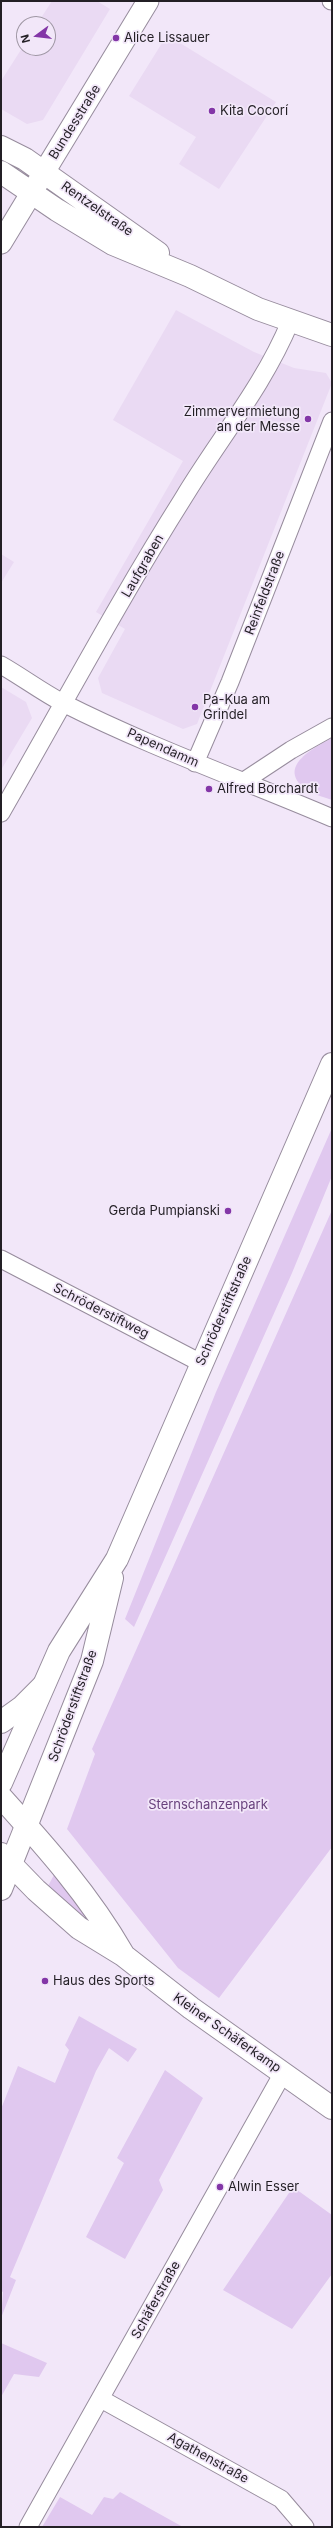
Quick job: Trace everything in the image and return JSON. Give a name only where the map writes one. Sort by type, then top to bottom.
[{"type":"main road","name":"Rentzelstraße","points":[[1,147],[44,172],[190,276]]},
{"type":"main road","name":"Rentzelstraße","points":[[1,172],[31,193],[113,244],[190,276],[290,322],[332,335]]},
{"type":"main road","name":"Schröderstiftstraße","points":[[1,1783],[59,1651],[117,1559],[332,1064]]},
{"type":"main road","name":"Schröderstiftstraße","points":[[1,1889],[6,1860],[27,1826],[92,1661],[117,1559]]},
{"type":"main road","points":[[1,1722],[22,1707],[45,1683]]},
{"type":"main road","name":"Kleiner Schäferkamp","points":[[1,1798],[63,1866],[93,1904],[123,1955]]},
{"type":"main road","name":"Kleiner Schäferkamp","points":[[6,1860],[79,1928],[123,1955],[191,2008],[332,2108]]},
{"type":"street","name":"Bundesstraße","points":[[1,243],[148,1]]},
{"type":"street","name":"Laufgraben","points":[[1,813],[63,702],[184,497],[274,355],[290,322]]},
{"type":"street","name":"Reinfeldstraße","points":[[195,763],[230,682],[332,421]]},
{"type":"street","name":"Papendamm","points":[[1,665],[63,702],[195,763],[244,780],[332,818]]},
{"type":"street","points":[[244,780],[291,750],[332,727]]},
{"type":"street","name":"Schröderstiftweg","points":[[1,1259],[201,1363]]},
{"type":"street","name":"Schäferstraße","points":[[28,2527],[283,2073]]},
{"type":"street","name":"Agathenstraße","points":[[101,2399],[281,2499],[305,2527]]},
{"type":"shaded area","points":[[52,1],[97,1],[110,9],[43,120],[27,124],[1,109],[1,81],[17,56],[56,56],[56,16],[42,16]]},
{"type":"shaded area","name":"Kita Cocorí","points":[[167,35],[276,102],[219,189],[179,164],[196,137],[129,96]]},
{"type":"shaded area","points":[[176,310],[254,352],[294,368],[326,373],[332,383],[197,724],[183,729],[102,693],[98,678],[125,629],[96,612],[183,461],[113,420]]},
{"type":"shaded area","points":[[1,554],[14,562],[1,583]]},
{"type":"shaded area","points":[[1,687],[26,702],[32,718],[1,770]]},
{"type":"green space","points":[[332,738],[332,800],[313,793],[303,787],[296,779],[295,771],[297,764],[302,758],[317,746]]},
{"type":"green space","points":[[332,1128],[332,1176],[292,1273],[134,1627],[125,1619],[216,1392]]},
{"type":"green space","name":"Sternschanzenpark","points":[[332,1210],[332,1847],[219,1998],[178,1968],[67,1829],[95,1754],[92,1749]]},
{"type":"green space","points":[[54,1875],[85,1915],[83,1917],[48,1886]]},
{"type":"green space","points":[[79,2016],[137,2049],[128,2062],[109,2048],[96,2071],[10,2277],[16,2280],[1,2318],[3,2292],[1,2291],[1,2109],[18,2066],[55,2083],[69,2050],[65,2045]]},
{"type":"green space","points":[[165,2070],[203,2098],[159,2180],[163,2190],[125,2259],[86,2237],[124,2163],[117,2158]]},
{"type":"green space","points":[[293,2187],[332,2215],[332,2274],[292,2329],[223,2290]]},
{"type":"green space","points":[[1,2343],[47,2363],[39,2377],[14,2374],[1,2397]]},
{"type":"green space","points":[[120,2492],[183,2527],[42,2527],[60,2497],[92,2515],[104,2497],[113,2499]]},
{"type":"place","name":"Alice Lissauer","points":[[116,38]]},
{"type":"place","name":"Kita Cocorí","points":[[212,111]]},
{"type":"place","name":"Zimmervermietung an der Messe","points":[[308,419]]},
{"type":"place","name":"Pa-Kua am Grindel","points":[[195,707]]},
{"type":"place","name":"Alfred Borchardt","points":[[209,789]]},
{"type":"place","name":"Gerda Pumpianski","points":[[228,1211]]},
{"type":"place","name":"Haus des Sports","points":[[45,1981]]},
{"type":"place","name":"Alwin Esser","points":[[220,2187]]}]
